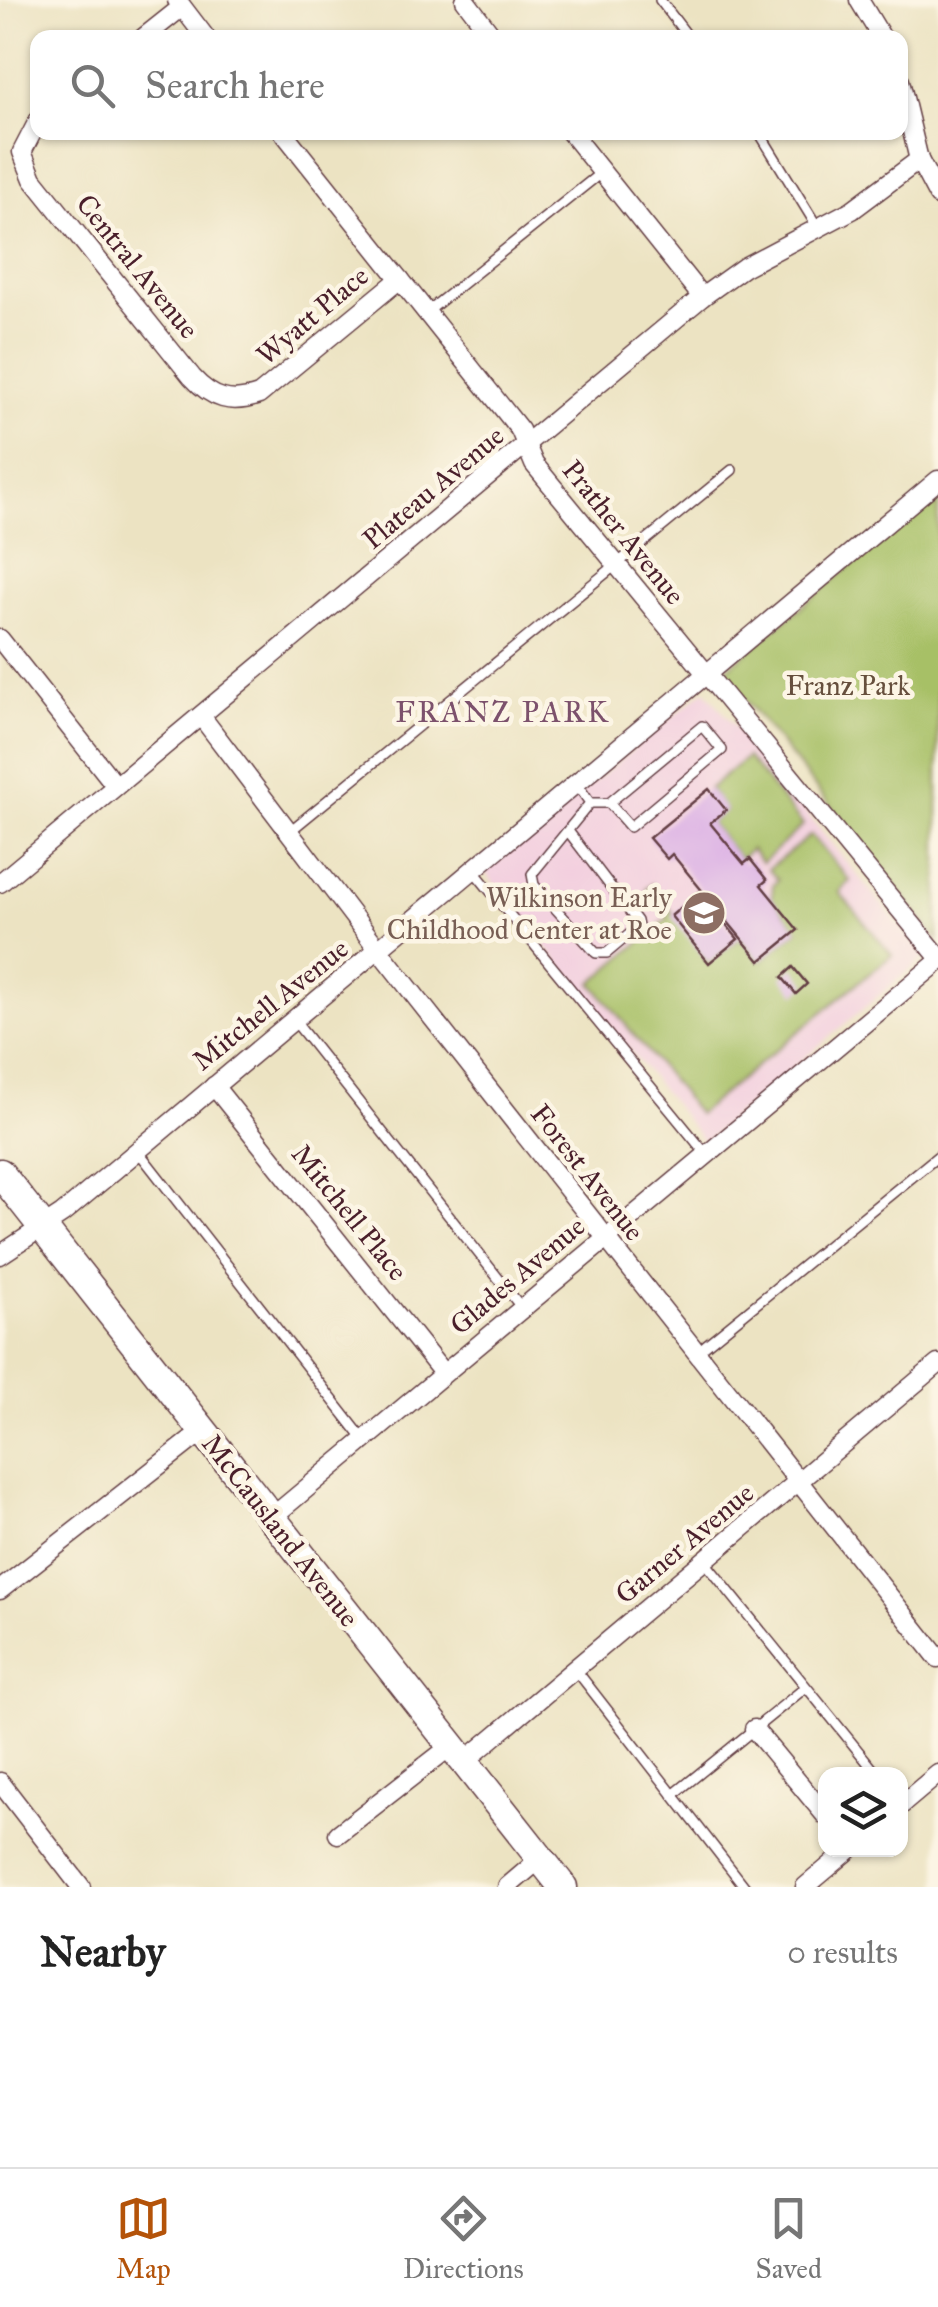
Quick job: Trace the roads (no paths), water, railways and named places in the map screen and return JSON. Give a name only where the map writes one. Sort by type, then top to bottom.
[{"type":"main road","name":"McCausland Avenue","points":[[0,1172],[563,1887]]},
{"type":"street","points":[[464,0],[488,30]]},
{"type":"street","points":[[860,0],[877,30]]},
{"type":"street","points":[[151,30],[179,4],[200,30]]},
{"type":"street","points":[[908,116],[918,160],[938,196]]},
{"type":"street","name":"Central Avenue","points":[[30,136],[22,152],[25,166],[192,377],[213,396],[245,400],[259,395]]},
{"type":"street","name":"Prather Avenue","points":[[288,140],[520,430],[534,464],[938,959]]},
{"type":"street","points":[[576,140],[702,297]]},
{"type":"street","name":"Plateau Avenue","points":[[0,883],[702,297],[744,267],[818,230],[918,160]]},
{"type":"street","name":"Wyatt Place","points":[[259,395],[400,278]]},
{"type":"street","name":"Mitchell Avenue","points":[[0,1254],[62,1214],[938,480]]},
{"type":"street","points":[[0,640],[116,786]]},
{"type":"street","name":"Forest Avenue","points":[[201,716],[379,950],[938,1658]]},
{"type":"street","name":"Glades Avenue","points":[[272,1518],[938,959]]},
{"type":"street","name":"Mitchell Place","points":[[214,1086],[443,1373]]},
{"type":"street","name":"Garner Avenue","points":[[338,1834],[576,1670],[938,1364]]},
{"type":"street","points":[[0,1590],[203,1431]]},
{"type":"street","points":[[754,1729],[818,1806]]},
{"type":"street","points":[[908,1799],[938,1774]]},
{"type":"street","points":[[0,1782],[81,1887]]},
{"type":"street","points":[[805,1887],[841,1857]]},
{"type":"street","points":[[507,1887],[541,1858]]},
{"type":"lane","points":[[660,0],[683,30]]},
{"type":"lane","points":[[764,140],[818,230]]},
{"type":"lane","points":[[427,312],[602,172]]},
{"type":"lane","points":[[288,833],[732,470]]},
{"type":"lane","points":[[590,803],[609,804],[702,726],[722,750],[630,827],[609,804]]},
{"type":"lane","points":[[577,784],[590,803]]},
{"type":"lane","points":[[568,831],[637,920],[638,927],[607,953],[596,952],[534,884],[532,874],[590,803]]},
{"type":"lane","points":[[473,870],[706,1154]]},
{"type":"lane","points":[[294,1020],[520,1307]]},
{"type":"lane","points":[[137,1150],[364,1440]]},
{"type":"lane","points":[[696,1353],[938,1156]]},
{"type":"lane","points":[[705,1562],[871,1767]]},
{"type":"lane","points":[[576,1670],[745,1887]]},
{"type":"lane","points":[[673,1795],[806,1686]]},
{"type":"place","name":"Wilkinson Early Childhood Center at Roe","points":[[704,913]]},
{"type":"district","name":"FRANZ PARK","points":[[503,712]]},
{"type":"park label","name":"Franz Park","points":[[848,685]]}]
